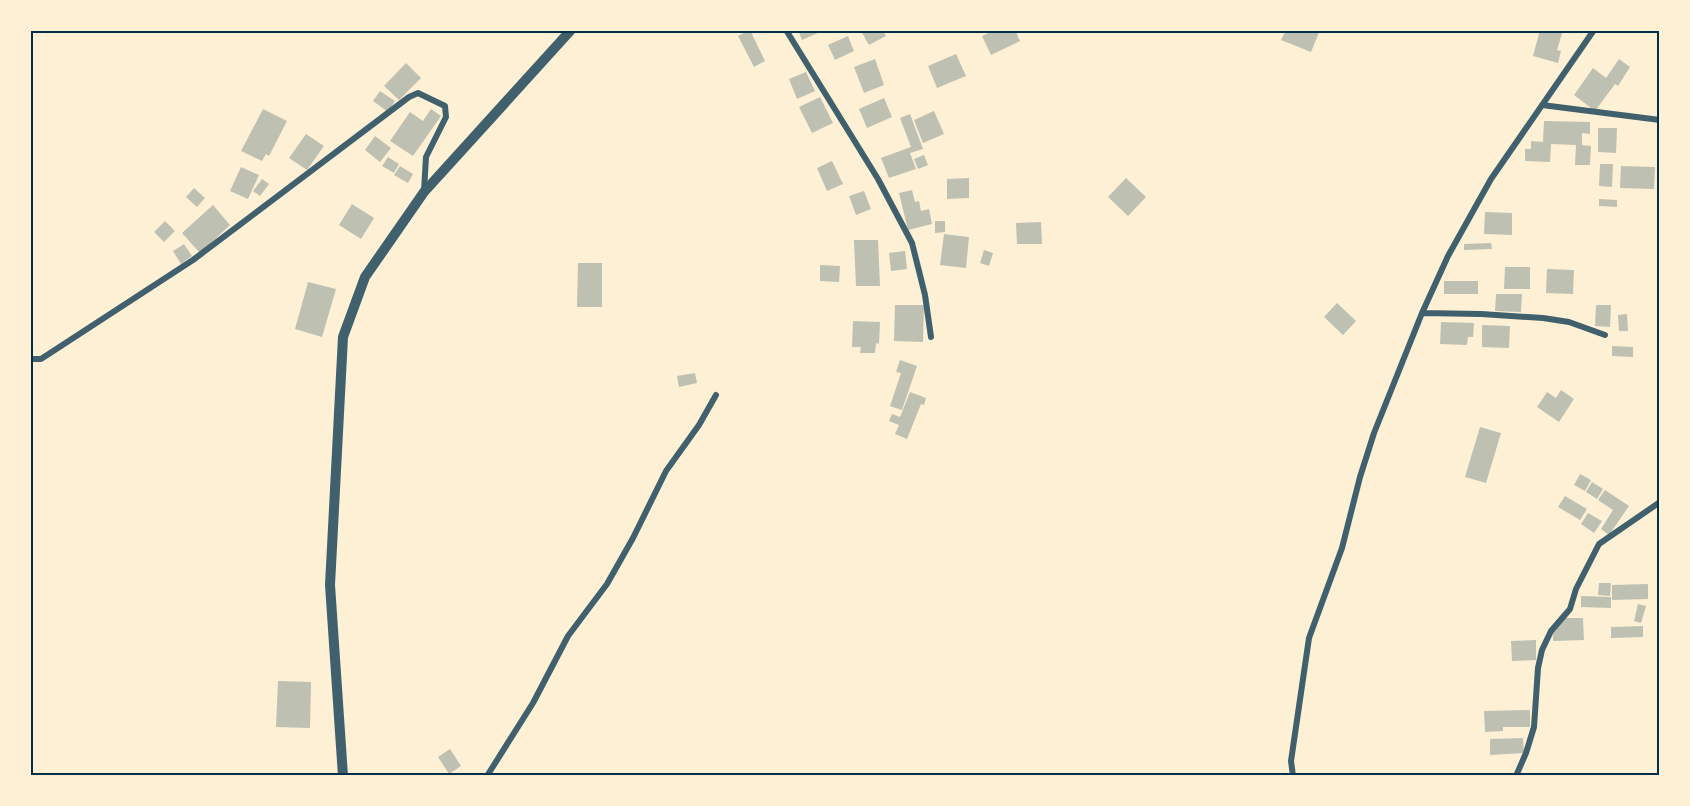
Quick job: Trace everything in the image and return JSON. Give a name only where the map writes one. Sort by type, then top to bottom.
[{"type":"street","points":[[343,776],[330,585],[343,337],[365,277],[424,192],[571,30]]},
{"type":"street","points":[[786,30],[878,179],[912,243],[925,295],[931,337]]},
{"type":"street","points":[[1293,776],[1291,761],[1309,638],[1342,548],[1374,433],[1422,313],[1448,256],[1491,179],[1594,30]]},
{"type":"street","points":[[30,359],[41,359],[193,260],[409,97],[418,93],[445,106],[447,111],[447,117],[426,157],[424,192]]},
{"type":"street","points":[[1542,105],[1660,120]]},
{"type":"street","points":[[1422,313],[1543,318],[1569,322],[1605,335]]},
{"type":"street","points":[[487,776],[533,703],[568,636],[607,584],[666,471],[699,425],[716,395]]},
{"type":"street","points":[[1516,776],[1534,727],[1538,668],[1542,650],[1551,631],[1570,609],[1576,589],[1599,544],[1660,502]]},
{"type":"building","points":[[750,30],[765,61],[754,67],[738,36]]},
{"type":"building","points":[[798,30],[825,30],[802,40]]},
{"type":"building","points":[[882,30],[886,36],[869,45],[861,31]]},
{"type":"building","points":[[995,30],[1015,30],[1020,41],[991,55],[982,36]]},
{"type":"building","points":[[1286,30],[1320,30],[1311,52],[1281,40]]},
{"type":"building","points":[[1540,30],[1563,30],[1557,50],[1561,51],[1558,63],[1533,56]]},
{"type":"building","points":[[848,36],[854,51],[835,60],[828,45]]},
{"type":"building","points":[[956,54],[966,76],[937,88],[928,66]]},
{"type":"building","points":[[875,59],[884,85],[864,93],[854,67]]},
{"type":"building","points":[[1619,59],[1630,67],[1618,86],[1615,84],[1595,111],[1574,95],[1593,68],[1606,78]]},
{"type":"building","points":[[406,63],[421,78],[399,100],[384,86]]},
{"type":"building","points":[[806,72],[815,91],[797,99],[789,79]]},
{"type":"building","points":[[380,91],[395,101],[388,112],[373,101]]},
{"type":"building","points":[[820,97],[833,123],[812,133],[799,107]]},
{"type":"building","points":[[884,98],[892,117],[867,128],[859,109]]},
{"type":"building","points":[[263,109],[287,121],[269,156],[266,154],[262,161],[241,151]]},
{"type":"building","points":[[431,109],[441,116],[413,156],[390,141],[410,112],[423,121]]},
{"type":"building","points":[[934,111],[944,134],[923,143],[914,120]]},
{"type":"building","points":[[910,114],[923,149],[910,153],[916,169],[889,178],[881,158],[911,147],[900,118]]},
{"type":"building","points":[[1544,121],[1590,122],[1590,134],[1582,133],[1582,145],[1591,146],[1590,165],[1575,165],[1576,145],[1551,144],[1550,162],[1525,161],[1525,149],[1531,149],[1531,141],[1543,142]]},
{"type":"building","points":[[1598,128],[1617,128],[1616,153],[1598,152]]},
{"type":"building","points":[[306,134],[324,146],[307,170],[289,158]]},
{"type":"building","points":[[375,136],[391,148],[380,162],[365,150]]},
{"type":"building","points":[[924,155],[928,165],[918,169],[914,159]]},
{"type":"building","points":[[388,157],[399,164],[394,173],[382,166]]},
{"type":"building","points":[[832,161],[843,184],[827,191],[817,168]]},
{"type":"building","points":[[1600,164],[1613,164],[1612,187],[1599,186]]},
{"type":"building","points":[[400,166],[413,174],[408,183],[394,175]]},
{"type":"building","points":[[1621,166],[1655,167],[1654,189],[1620,188]]},
{"type":"building","points":[[241,167],[259,175],[248,199],[230,191]]},
{"type":"building","points":[[969,178],[969,198],[947,199],[947,179]]},
{"type":"building","points":[[1126,178],[1146,197],[1128,216],[1108,197]]},
{"type":"building","points":[[262,179],[269,184],[260,196],[253,191]]},
{"type":"building","points":[[194,188],[205,198],[197,207],[186,197]]},
{"type":"building","points":[[912,190],[915,202],[919,201],[921,211],[929,209],[932,224],[908,230],[899,193]]},
{"type":"building","points":[[864,191],[871,209],[856,215],[849,196]]},
{"type":"building","points":[[1599,199],[1617,200],[1617,207],[1599,206]]},
{"type":"building","points":[[352,204],[374,218],[361,239],[339,225]]},
{"type":"building","points":[[213,205],[230,225],[200,253],[182,233]]},
{"type":"building","points":[[1485,212],[1512,213],[1512,235],[1484,234]]},
{"type":"building","points":[[165,221],[175,231],[164,242],[154,232]]},
{"type":"building","points":[[935,221],[945,221],[945,232],[935,233]]},
{"type":"building","points":[[1041,222],[1042,244],[1017,244],[1016,223]]},
{"type":"building","points":[[944,234],[969,237],[966,268],[940,265]]},
{"type":"building","points":[[854,240],[878,240],[880,286],[856,286]]},
{"type":"building","points":[[1491,243],[1492,249],[1464,250],[1464,244]]},
{"type":"building","points":[[184,244],[192,256],[181,264],[173,251]]},
{"type":"building","points":[[984,250],[993,253],[989,266],[980,263]]},
{"type":"building","points":[[905,251],[907,269],[891,271],[889,253]]},
{"type":"building","points":[[578,263],[602,263],[602,307],[577,307]]},
{"type":"building","points":[[820,265],[840,266],[839,282],[820,281]]},
{"type":"building","points":[[1505,267],[1530,267],[1530,289],[1504,289]]},
{"type":"building","points":[[1547,269],[1574,270],[1573,294],[1546,293]]},
{"type":"building","points":[[1444,281],[1478,281],[1478,294],[1444,294]]},
{"type":"building","points":[[308,282],[336,289],[322,337],[295,329]]},
{"type":"building","points":[[1496,294],[1522,294],[1521,312],[1495,311]]},
{"type":"building","points":[[1337,303],[1356,321],[1343,335],[1324,317]]},
{"type":"building","points":[[895,305],[924,305],[923,342],[894,341]]},
{"type":"building","points":[[1596,305],[1611,305],[1610,327],[1595,326]]},
{"type":"building","points":[[1627,314],[1628,331],[1619,331],[1618,315]]},
{"type":"building","points":[[853,321],[880,322],[879,344],[876,343],[875,353],[860,353],[861,347],[852,347]]},
{"type":"building","points":[[1441,322],[1474,323],[1473,337],[1468,337],[1467,345],[1440,344]]},
{"type":"building","points":[[1482,325],[1510,326],[1509,348],[1482,347]]},
{"type":"building","points":[[1612,346],[1633,347],[1633,357],[1612,356]]},
{"type":"building","points":[[900,360],[917,366],[902,410],[890,406],[901,373],[896,372]]},
{"type":"building","points":[[695,373],[697,383],[679,387],[677,376]]},
{"type":"building","points":[[1561,390],[1574,399],[1559,422],[1537,407],[1547,392],[1556,398]]},
{"type":"building","points":[[910,392],[926,398],[924,405],[921,404],[907,439],[895,434],[899,425],[889,421],[892,414],[900,417]]},
{"type":"building","points":[[1480,427],[1501,433],[1486,483],[1465,477]]},
{"type":"building","points":[[1580,474],[1591,480],[1585,491],[1574,485]]},
{"type":"building","points":[[1592,482],[1603,489],[1597,499],[1586,492]]},
{"type":"building","points":[[1605,490],[1629,506],[1609,535],[1601,529],[1613,510],[1598,500]]},
{"type":"building","points":[[1565,496],[1587,509],[1580,520],[1558,507]]},
{"type":"building","points":[[1588,513],[1602,521],[1594,533],[1581,524]]},
{"type":"building","points":[[1599,583],[1611,583],[1610,596],[1598,595]]},
{"type":"building","points":[[1648,584],[1648,599],[1612,600],[1612,585]]},
{"type":"building","points":[[1581,596],[1611,597],[1611,608],[1581,607]]},
{"type":"building","points":[[1638,604],[1646,606],[1641,623],[1634,621]]},
{"type":"building","points":[[1563,618],[1583,618],[1584,640],[1553,641],[1553,630]]},
{"type":"building","points":[[1643,626],[1643,637],[1611,638],[1611,627]]},
{"type":"building","points":[[1536,640],[1536,660],[1512,661],[1511,641]]},
{"type":"building","points":[[278,681],[311,682],[310,728],[276,727]]},
{"type":"building","points":[[1530,710],[1530,727],[1503,727],[1503,731],[1485,732],[1484,711]]},
{"type":"building","points":[[1523,738],[1524,753],[1490,755],[1490,739]]},
{"type":"building","points":[[450,749],[461,766],[449,774],[438,757]]}]
